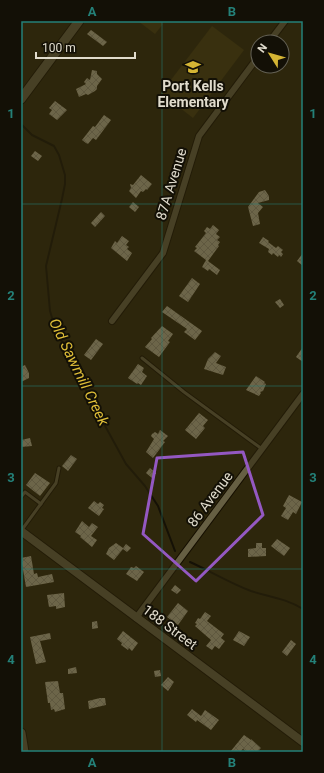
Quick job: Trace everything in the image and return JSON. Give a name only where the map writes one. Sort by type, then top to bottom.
[{"type":"main road","points":[[21,99],[80,21]]},
{"type":"main road","points":[[21,733],[24,752]]},
{"type":"street","points":[[275,34],[285,21]]},
{"type":"street","name":"87A Avenue","points":[[112,321],[163,253],[199,136],[250,68]]},
{"type":"street","name":"86 Avenue","points":[[136,618],[303,394]]},
{"type":"street","name":"188 Street","points":[[21,531],[303,742]]},
{"type":"lane","points":[[142,358],[196,402],[262,449]]},
{"type":"lane","points":[[21,531],[56,483],[59,468]]},
{"type":"lane","points":[[21,497],[25,492],[41,504]]},
{"type":"highlighted area","points":[[243,452],[263,515],[196,581],[143,534],[157,458]]},
{"type":"shaded area","points":[[138,21],[159,21],[163,24],[155,34]]},
{"type":"shaded area","points":[[212,26],[244,50],[193,118],[161,93]]},
{"type":"building","points":[[91,30],[107,42],[103,46],[87,34]]},
{"type":"building","points":[[92,70],[97,71],[97,74],[102,79],[95,91],[88,95],[86,94],[79,97],[76,89],[86,84],[84,82],[87,78],[90,80]]},
{"type":"building","points":[[55,101],[67,110],[57,120],[49,114],[52,110],[49,108]]},
{"type":"building","points":[[104,115],[111,120],[96,140],[93,138],[88,144],[82,140],[93,126],[95,127]]},
{"type":"building","points":[[35,151],[42,156],[38,161],[31,156]]},
{"type":"building","points":[[141,175],[152,184],[147,190],[146,189],[143,192],[141,191],[136,198],[129,191],[131,188],[130,184],[133,185]]},
{"type":"building","points":[[265,190],[269,196],[269,200],[258,203],[263,207],[258,213],[260,224],[253,226],[248,207],[259,192]]},
{"type":"building","points":[[133,202],[139,207],[135,212],[129,207]]},
{"type":"building","points":[[101,212],[105,216],[95,227],[91,223]]},
{"type":"building","points":[[213,225],[219,230],[216,234],[220,237],[217,240],[220,242],[218,245],[219,246],[208,261],[220,270],[217,275],[209,269],[208,271],[202,267],[206,260],[194,251],[197,248],[195,247],[206,233],[204,231],[207,227],[210,229]]},
{"type":"building","points":[[122,236],[129,241],[126,245],[129,247],[127,249],[132,253],[127,261],[111,248],[115,241],[117,243]]},
{"type":"building","points":[[263,237],[276,248],[278,246],[283,250],[281,252],[283,254],[281,257],[279,255],[278,257],[273,253],[272,255],[268,252],[269,249],[259,243]]},
{"type":"building","points":[[303,253],[303,266],[297,261]]},
{"type":"building","points":[[192,278],[200,284],[188,302],[179,296]]},
{"type":"building","points":[[280,299],[284,305],[280,308],[275,302]]},
{"type":"building","points":[[167,306],[202,331],[195,340],[184,332],[187,329],[162,312]]},
{"type":"building","points":[[162,326],[173,334],[168,341],[170,342],[159,357],[145,347]]},
{"type":"building","points":[[96,339],[103,344],[91,360],[84,355]]},
{"type":"building","points":[[303,347],[303,362],[296,357]]},
{"type":"building","points":[[215,352],[221,356],[216,363],[226,367],[223,375],[204,369],[208,359]]},
{"type":"building","points":[[138,364],[144,368],[142,372],[147,376],[141,385],[128,378]]},
{"type":"building","points":[[25,365],[29,373],[29,378],[21,382],[21,367]]},
{"type":"building","points":[[256,376],[266,384],[259,396],[246,390]]},
{"type":"building","points":[[199,413],[208,420],[203,426],[205,428],[196,439],[185,430]]},
{"type":"building","points":[[160,430],[168,436],[163,441],[165,442],[153,458],[146,452],[154,439],[151,436],[152,434],[155,432],[158,434]]},
{"type":"building","points":[[30,438],[32,446],[21,447],[21,440]]},
{"type":"building","points":[[71,455],[77,459],[68,471],[62,466]]},
{"type":"building","points":[[150,468],[156,473],[152,478],[146,473]]},
{"type":"building","points":[[35,473],[50,483],[40,496],[26,485]]},
{"type":"building","points":[[289,495],[302,502],[296,514],[293,512],[288,520],[281,516],[286,508],[283,506]]},
{"type":"building","points":[[94,501],[98,504],[100,502],[104,505],[102,508],[104,509],[99,516],[88,508]]},
{"type":"building","points":[[82,521],[89,527],[92,523],[98,527],[91,536],[97,540],[92,547],[75,532]]},
{"type":"building","points":[[277,539],[290,548],[284,556],[271,546]]},
{"type":"building","points":[[116,543],[123,548],[126,544],[131,548],[127,552],[123,549],[114,560],[106,554],[109,548]]},
{"type":"building","points":[[256,543],[262,543],[262,548],[266,548],[266,556],[248,557],[248,549],[256,548]]},
{"type":"building","points":[[31,556],[34,574],[37,573],[38,577],[52,574],[54,582],[26,587],[21,558]]},
{"type":"building","points":[[136,566],[144,572],[137,581],[126,574],[131,567],[134,568]]},
{"type":"building","points":[[175,585],[181,590],[177,594],[171,590]]},
{"type":"building","points":[[64,593],[65,607],[56,609],[56,606],[49,607],[47,595]]},
{"type":"building","points":[[178,603],[188,611],[178,625],[167,617]]},
{"type":"building","points":[[205,612],[211,616],[207,621],[224,634],[221,638],[225,641],[219,649],[215,646],[212,650],[206,646],[211,640],[195,626],[198,618],[200,619]]},
{"type":"building","points":[[97,621],[98,628],[92,629],[92,622]]},
{"type":"building","points":[[123,631],[138,643],[132,651],[121,645],[122,643],[117,639]]},
{"type":"building","points":[[239,631],[250,637],[244,646],[233,640]]},
{"type":"building","points":[[50,633],[51,639],[40,641],[46,662],[36,664],[30,637]]},
{"type":"building","points":[[291,640],[296,644],[287,656],[282,652]]},
{"type":"building","points":[[76,667],[77,673],[68,674],[68,669]]},
{"type":"building","points":[[160,670],[161,676],[155,677],[154,671]]},
{"type":"building","points":[[168,677],[174,682],[168,691],[161,685]]},
{"type":"building","points":[[58,681],[60,693],[63,693],[65,709],[55,712],[54,709],[51,710],[50,703],[48,703],[45,682]]},
{"type":"building","points":[[105,698],[106,705],[89,709],[88,701]]},
{"type":"building","points":[[192,709],[201,716],[205,710],[219,720],[211,730],[187,715]]},
{"type":"building","points":[[244,735],[261,748],[257,752],[247,752],[243,749],[240,752],[230,752]]},
{"type":"waterway","name":"Old Sawmill Creek","points":[[21,124],[32,135],[54,146],[59,155],[65,175],[62,199],[46,266],[50,311],[56,331],[78,371],[87,393],[126,464],[145,486],[158,506],[175,551]]},
{"type":"waterway","name":"Old Sawmill Creek","points":[[190,562],[243,588],[283,600],[303,609]]},
{"type":"place","name":"Port Kells Elementary","points":[[193,67]]}]
